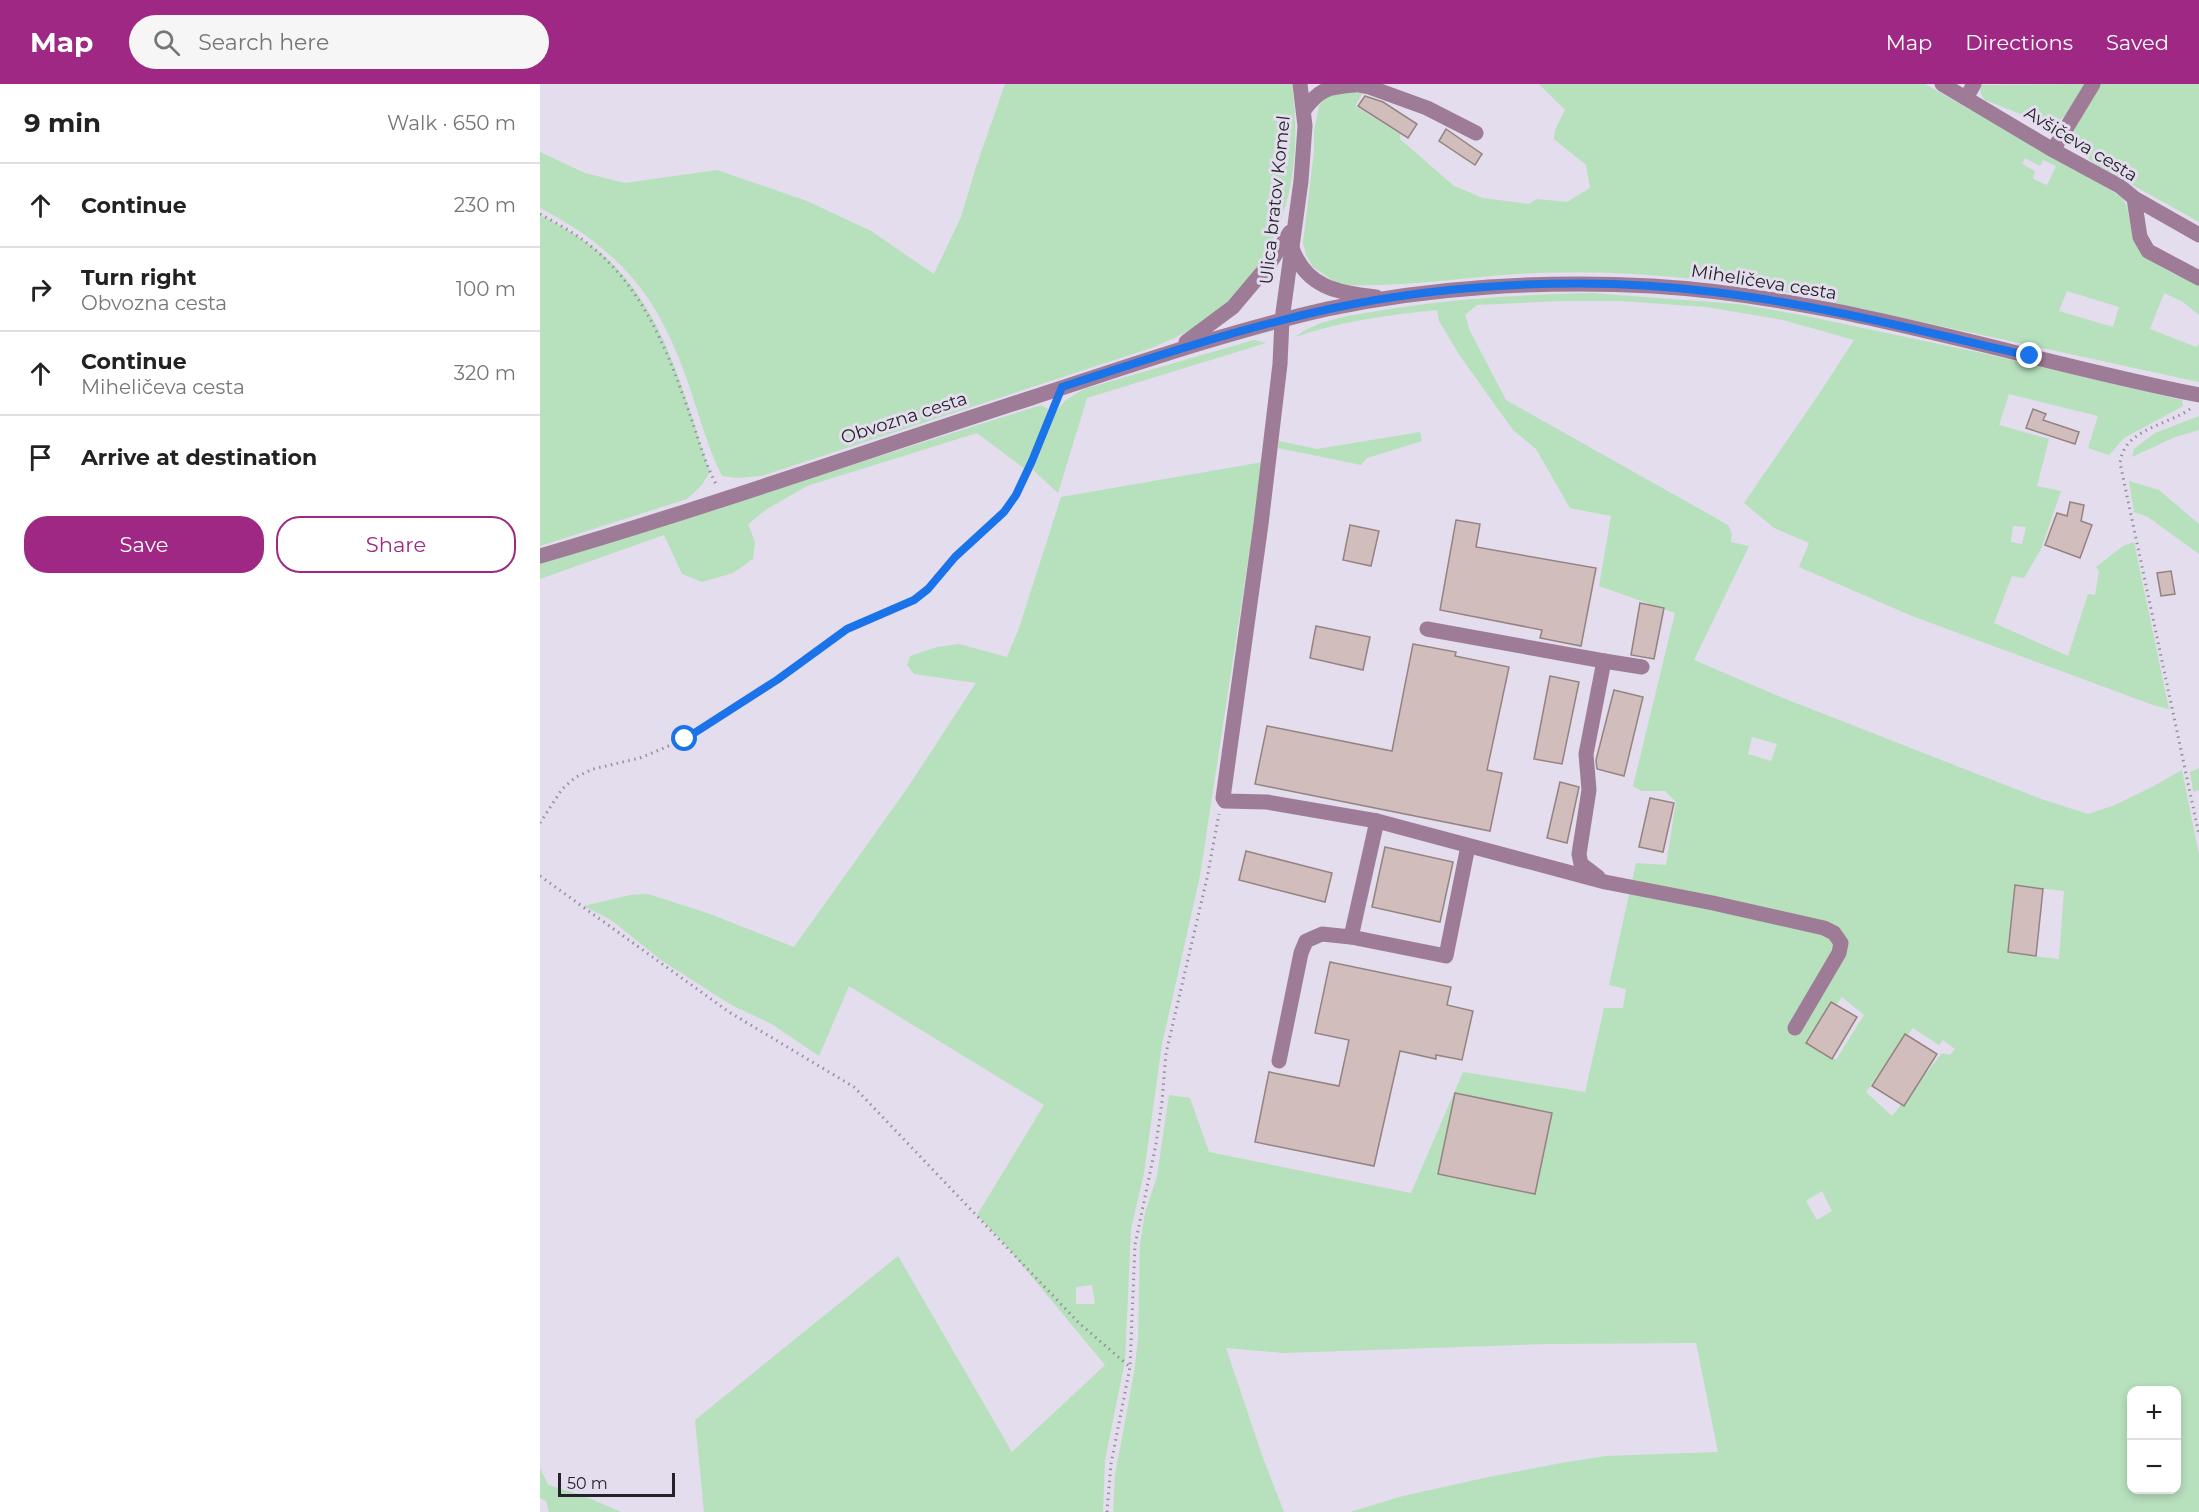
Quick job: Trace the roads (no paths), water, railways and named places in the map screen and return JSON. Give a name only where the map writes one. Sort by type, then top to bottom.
[{"type":"street","name":"Ulica bratov Komel","points":[[1300,84],[1304,110],[1304,150],[1282,320],[1281,364],[1224,799],[1267,802],[1377,821]]},
{"type":"street","name":"Avšičeva cesta","points":[[1942,84],[2053,150],[2121,187],[2134,198],[2140,237],[2148,251],[2199,279]]},
{"type":"street","points":[[1965,98],[1974,84]]},
{"type":"street","points":[[2053,150],[2093,84]]},
{"type":"street","points":[[1304,110],[1314,96],[1325,89],[1354,85],[1369,87],[1427,108],[1476,133]]},
{"type":"street","points":[[2134,198],[2199,235]]},
{"type":"street","points":[[1174,350],[1233,307],[1270,263],[1293,227]]},
{"type":"street","points":[[1291,245],[1298,264],[1308,275],[1326,287],[1365,296],[1394,298]]},
{"type":"street","name":"Miheličeva cesta","points":[[1282,320],[1394,298],[1513,286],[1585,284],[1651,286],[1713,292],[1833,312],[2196,401]]},
{"type":"street","name":"Obvozna cesta","points":[[540,556],[1174,350],[1282,320]]},
{"type":"street","points":[[1427,629],[1642,667]]},
{"type":"street","points":[[1604,661],[1586,754],[1589,790],[1579,854],[1581,864],[1605,882]]},
{"type":"street","points":[[1351,937],[1377,821],[1605,882],[1824,928],[1834,933],[1841,943],[1839,953],[1795,1029]]},
{"type":"street","points":[[1279,1061],[1301,953],[1306,941],[1322,934],[1351,937],[1446,956],[1468,846]]}]
